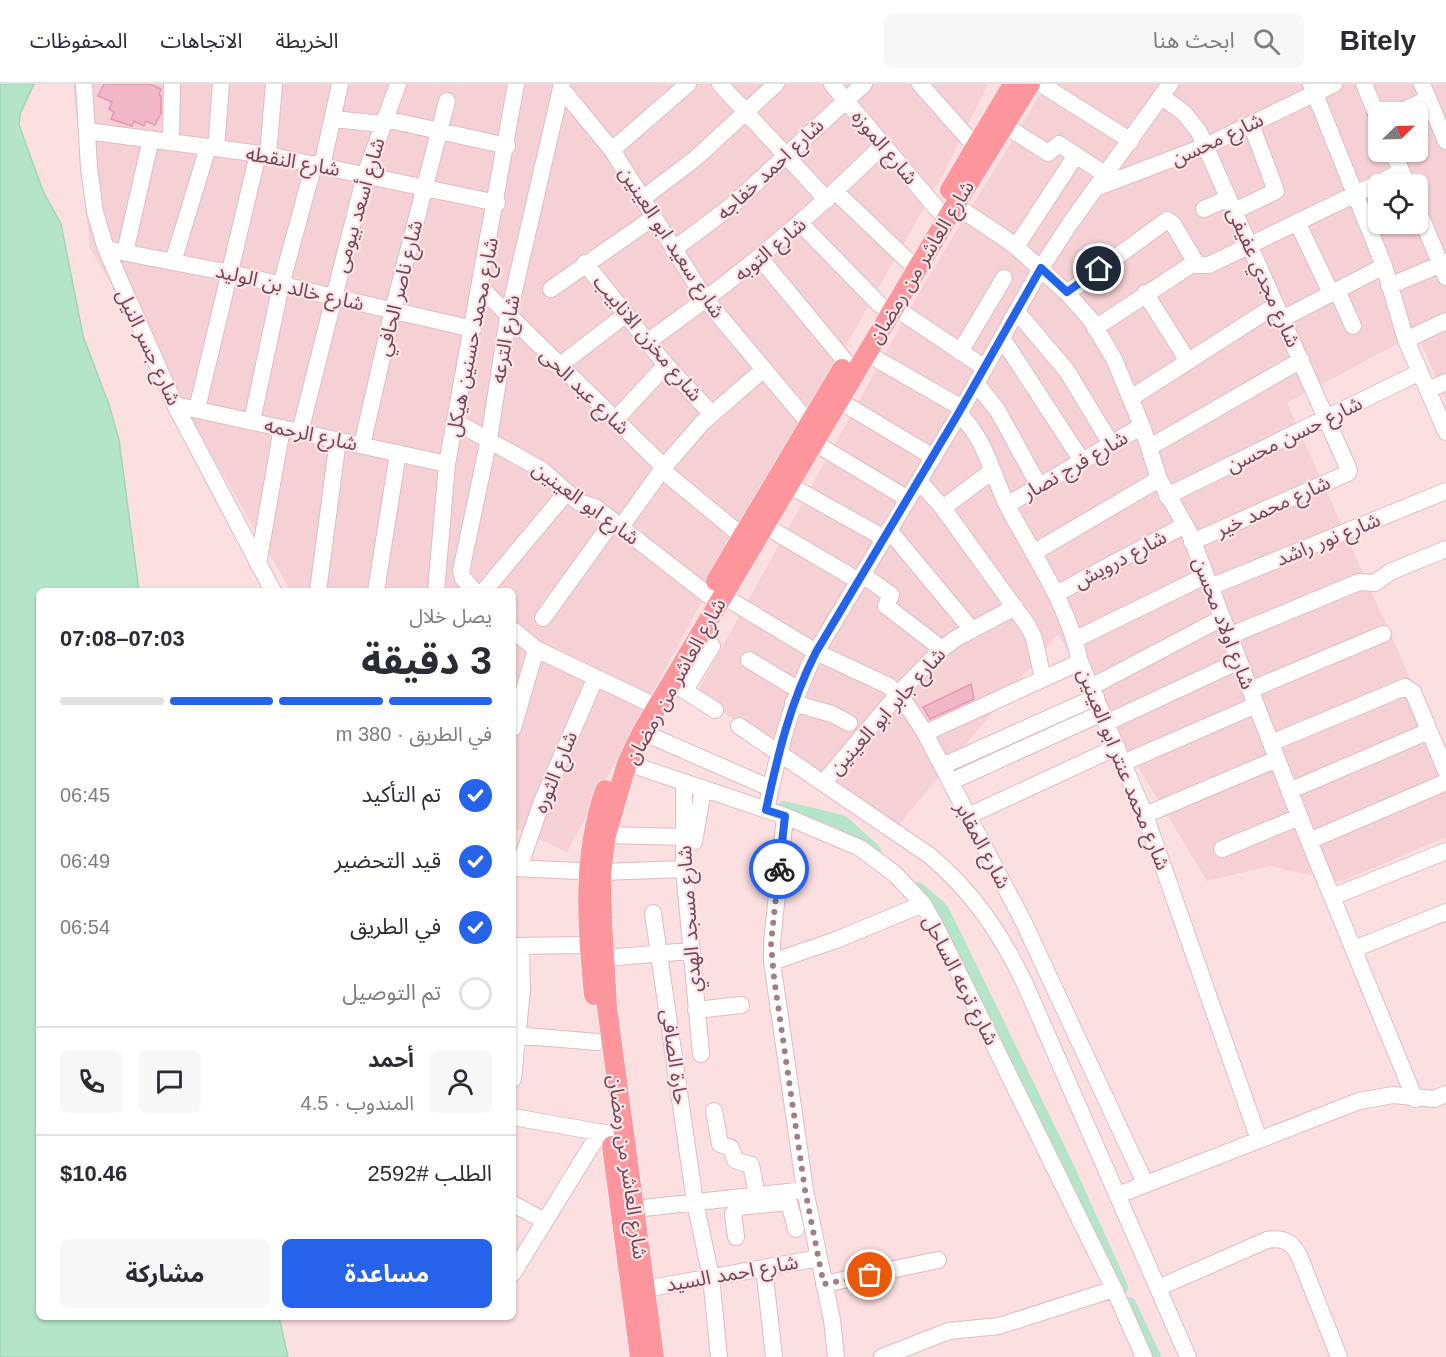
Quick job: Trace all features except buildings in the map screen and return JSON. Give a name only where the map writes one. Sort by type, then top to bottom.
[{"type":"main road","name":"شارع العاشر من رمضان","points":[[654,1357],[618,1096],[594,872],[593,831],[601,802],[628,731],[645,701],[765,526],[866,353],[907,260],[1004,125],[1030,84]]},
{"type":"main road","name":"شارع العاشر من رمضان","points":[[640,1357],[605,1133],[589,945],[594,872],[627,763],[642,732],[703,649],[716,595],[742,536],[808,422],[846,362],[887,306],[946,207],[974,145],[1007,87]]},
{"type":"street","name":"شارع جسر النيل","points":[[84,84],[88,168],[95,212],[106,249],[175,405],[271,588]]},
{"type":"street","points":[[171,142],[172,84]]},
{"type":"street","points":[[173,262],[212,148],[220,84]]},
{"type":"street","points":[[197,409],[230,273],[263,155],[274,84]]},
{"type":"street","points":[[252,422],[281,285],[333,119],[340,84]]},
{"type":"street","name":"شارع أسعد بيومى","points":[[300,432],[365,175],[398,84]]},
{"type":"street","name":"شارع محمد حسنين هيكل","points":[[436,588],[447,464],[497,203],[516,84]]},
{"type":"street","points":[[612,150],[688,84]]},
{"type":"street","points":[[720,84],[786,155],[907,260]]},
{"type":"street","points":[[642,199],[679,172],[776,84]]},
{"type":"street","name":"شارع الموزه","points":[[832,84],[883,145],[946,207]]},
{"type":"street","name":"شارع احمد خفاجه","points":[[674,250],[730,207],[864,84]]},
{"type":"street","points":[[921,84],[974,145]]},
{"type":"street","points":[[1041,84],[1131,141]]},
{"type":"street","name":"شارع محسن","points":[[1102,181],[1206,146],[1313,89],[1334,84]]},
{"type":"street","points":[[1364,84],[1371,102]]},
{"type":"street","name":"شارع سعيد ابو العينين","points":[[562,86],[612,150],[706,300],[808,422]]},
{"type":"street","name":"شارع الترعه","points":[[471,588],[463,578],[461,571],[489,439],[508,317],[529,215],[562,86]]},
{"type":"street","points":[[766,810],[778,750],[795,696],[816,652],[919,481],[1041,268],[1069,225],[1131,141],[1162,89]]},
{"type":"street","name":"شارع مجدي عفيفى","points":[[1162,89],[1184,113],[1206,146],[1349,469]]},
{"type":"street","points":[[1313,89],[1384,266],[1406,340],[1446,432]]},
{"type":"street","points":[[1411,102],[1425,91],[1446,141]]},
{"type":"street","name":"شارع ناصر الحافي","points":[[362,445],[393,310],[447,101]]},
{"type":"street","points":[[333,119],[384,122],[507,146]]},
{"type":"street","points":[[1204,209],[1231,205],[1273,194],[1276,188],[1251,124]]},
{"type":"street","points":[[1004,125],[1048,153],[1059,144],[1076,155],[1102,181]]},
{"type":"street","name":"شارع النقطه","points":[[87,131],[263,155],[497,203]]},
{"type":"street","points":[[125,252],[151,139]]},
{"type":"street","name":"شارع التوبه","points":[[647,342],[706,300],[801,224],[883,145]]},
{"type":"street","points":[[1016,247],[1076,155]]},
{"type":"street","points":[[1095,328],[1145,293],[1196,263],[1209,265],[1368,190]]},
{"type":"street","name":"شارع اولاد محسن","points":[[946,207],[1016,247],[1041,268],[1085,312],[1114,359],[1150,447],[1151,458],[1159,479],[1185,525],[1299,817],[1415,1099]]},
{"type":"street","points":[[551,289],[585,263],[654,217]]},
{"type":"street","points":[[1067,292],[1167,220],[1173,224],[1196,263]]},
{"type":"street","points":[[1298,222],[1353,326]]},
{"type":"street","points":[[801,224],[887,306],[985,368]]},
{"type":"street","points":[[1389,286],[1444,268],[1428,232]]},
{"type":"street","name":"شارع خالد بن الوليد","points":[[106,249],[230,273],[473,329]]},
{"type":"street","points":[[760,258],[846,362]]},
{"type":"street","name":"شارع مخزن الانابيب","points":[[585,263],[666,365],[711,413]]},
{"type":"street","points":[[1131,398],[1188,361],[1279,312],[1334,292],[1384,266]]},
{"type":"street","points":[[960,352],[1004,278]]},
{"type":"street","name":"شارع عبد الحى","points":[[481,288],[663,469],[742,536]]},
{"type":"street","points":[[1145,293],[1188,361]]},
{"type":"street","points":[[1017,312],[1067,371],[1111,444]]},
{"type":"street","points":[[560,366],[625,315]]},
{"type":"street","points":[[1406,340],[1446,321]]},
{"type":"street","points":[[1002,338],[1082,461]]},
{"type":"street","name":"شارع محمد عنتر ابو العينين","points":[[866,353],[960,411],[980,440],[1007,505],[1056,594],[1076,639],[1080,662],[1145,815],[1259,1140]]},
{"type":"street","points":[[1150,447],[1301,360]]},
{"type":"street","points":[[615,420],[666,365]]},
{"type":"street","points":[[543,618],[617,524],[711,413],[764,369]]},
{"type":"street","name":"شارع حسن محسن","points":[[1167,496],[1420,372]]},
{"type":"street","points":[[1428,390],[1446,382]]},
{"type":"street","points":[[976,383],[998,411],[1038,486]]},
{"type":"street","points":[[838,400],[933,457]]},
{"type":"street","name":"شارع الرحمه","points":[[175,405],[447,464]]},
{"type":"street","name":"شارع ابو العينين","points":[[456,422],[542,470],[578,502],[593,506],[716,595]]},
{"type":"street","name":"شارع فرج نصار","points":[[1007,505],[1142,426]]},
{"type":"street","points":[[258,564],[282,428]]},
{"type":"street","points":[[318,588],[338,440]]},
{"type":"street","points":[[813,442],[908,499]]},
{"type":"street","points":[[376,588],[398,453]]},
{"type":"street","name":"شارع محمد خير","points":[[1192,542],[1348,473],[1349,469]]},
{"type":"street","points":[[943,508],[992,471]]},
{"type":"street","points":[[1033,553],[1159,479]]},
{"type":"street","points":[[919,481],[943,508],[1015,607],[1034,638],[1043,679]]},
{"type":"street","points":[[789,485],[887,534],[972,630]]},
{"type":"street","name":"شارع نور راشد","points":[[1076,639],[1208,582],[1446,490]]},
{"type":"street","points":[[487,588],[566,493]]},
{"type":"street","name":"شارع درويش","points":[[1056,594],[1185,525]]},
{"type":"street","points":[[765,526],[891,595],[886,606],[942,649]]},
{"type":"street","points":[[1229,636],[1365,582],[1375,583],[1390,572],[1446,549]]},
{"type":"street","name":"شارع المقابر","points":[[716,595],[816,652],[889,686],[899,693],[925,733],[1024,923],[1145,1183]]},
{"type":"street","name":"شارع جابر ابو العينين","points":[[824,782],[899,693],[942,649],[1015,607]]},
{"type":"street","points":[[950,782],[1099,705],[1222,618]]},
{"type":"street","points":[[516,632],[536,649],[645,701]]},
{"type":"street","points":[[968,816],[1120,755],[1253,697],[1383,634]]},
{"type":"street","points":[[516,718],[536,649]]},
{"type":"street","points":[[749,660],[795,696],[849,723]]},
{"type":"street","points":[[942,766],[1099,705],[1239,661]]},
{"type":"street","points":[[925,733],[1080,662]]},
{"type":"street","name":"شارع الثوره","points":[[516,868],[595,679]]},
{"type":"street","points":[[680,683],[716,710]]},
{"type":"street","points":[[1145,815],[1400,688],[1410,688],[1413,692],[1446,771]]},
{"type":"street","points":[[740,726],[929,855],[966,888],[983,912],[1025,984],[1188,1357]]},
{"type":"street","points":[[1289,791],[1429,731]]},
{"type":"street","points":[[642,732],[770,788]]},
{"type":"street","name":"شارع ترعه الساحل","points":[[627,763],[785,816],[860,848],[895,874],[923,904],[1114,1289],[1144,1357]]},
{"type":"street","points":[[1309,841],[1446,782]]},
{"type":"street","name":"شارع مسجد الهدي","points":[[684,783],[689,839],[684,869],[701,1054]]},
{"type":"street","points":[[606,835],[689,839],[703,789]]},
{"type":"street","points":[[785,816],[771,943],[805,1190],[800,1222]]},
{"type":"street","points":[[1222,849],[1299,817]]},
{"type":"street","points":[[1332,897],[1446,851]]},
{"type":"street","points":[[516,868],[594,872],[684,869]]},
{"type":"street","points":[[772,962],[836,940],[923,904]]},
{"type":"street","points":[[1354,949],[1446,912]]},
{"type":"street","name":"حارة الصافى","points":[[653,913],[695,1202],[711,1277],[719,1357]]},
{"type":"street","points":[[589,945],[517,946],[522,990],[516,1035],[598,1042]]},
{"type":"street","points":[[604,958],[690,951]]},
{"type":"street","points":[[696,1010],[741,1005]]},
{"type":"street","points":[[1118,1195],[1359,1101],[1393,1095],[1415,1099],[1434,1099],[1446,1094]]},
{"type":"street","points":[[714,1111],[720,1144],[730,1148],[735,1160],[751,1165],[764,1198]]},
{"type":"street","points":[[516,1118],[605,1133],[516,1268]]},
{"type":"street","points":[[635,1209],[695,1202],[764,1198],[805,1190]]},
{"type":"street","points":[[736,1237],[733,1214],[736,1208],[764,1198],[789,1202],[819,1258],[836,1357]]},
{"type":"street","points":[[516,1206],[545,1221]]},
{"type":"street","points":[[1158,1288],[1267,1240],[1277,1238],[1288,1241],[1296,1248],[1339,1357]]},
{"type":"street","name":"شارع احمد السيد","points":[[645,1289],[819,1258]]},
{"type":"street","points":[[824,1284],[938,1260]]},
{"type":"street","points":[[765,1268],[774,1357]]},
{"type":"street","points":[[882,1357],[949,1331],[999,1326],[1114,1289]]},
{"type":"shaded area","points":[[0,84],[34,84],[20,114],[19,125],[43,191],[61,224],[83,336],[109,405],[119,440],[139,588],[36,588],[36,1320],[280,1320],[288,1357],[0,1357]]},
{"type":"shaded area","points":[[73,84],[988,84],[946,169],[707,591],[567,852],[516,828],[516,588],[289,588],[90,248]]},
{"type":"shaded area","points":[[1047,84],[1446,84],[1446,401],[1417,333],[1287,403],[1446,758],[1446,837],[1340,882],[1270,866],[1207,881],[1058,634],[896,828],[696,694],[924,284]]},
{"type":"waterway","points":[[784,808],[842,822],[874,851]]},
{"type":"waterway","points":[[918,889],[942,910],[1065,1163],[1121,1287]]},
{"type":"waterway","points":[[1129,1304],[1154,1357]]},
{"type":"way so far","points":[[779,869],[771,943],[774,978],[805,1190],[821,1271],[824,1284],[870,1275]]},
{"type":"route","points":[[779,869],[785,816],[766,810],[778,750],[797,689],[816,652],[958,414],[1041,268],[1067,292],[1099,269]]}]
